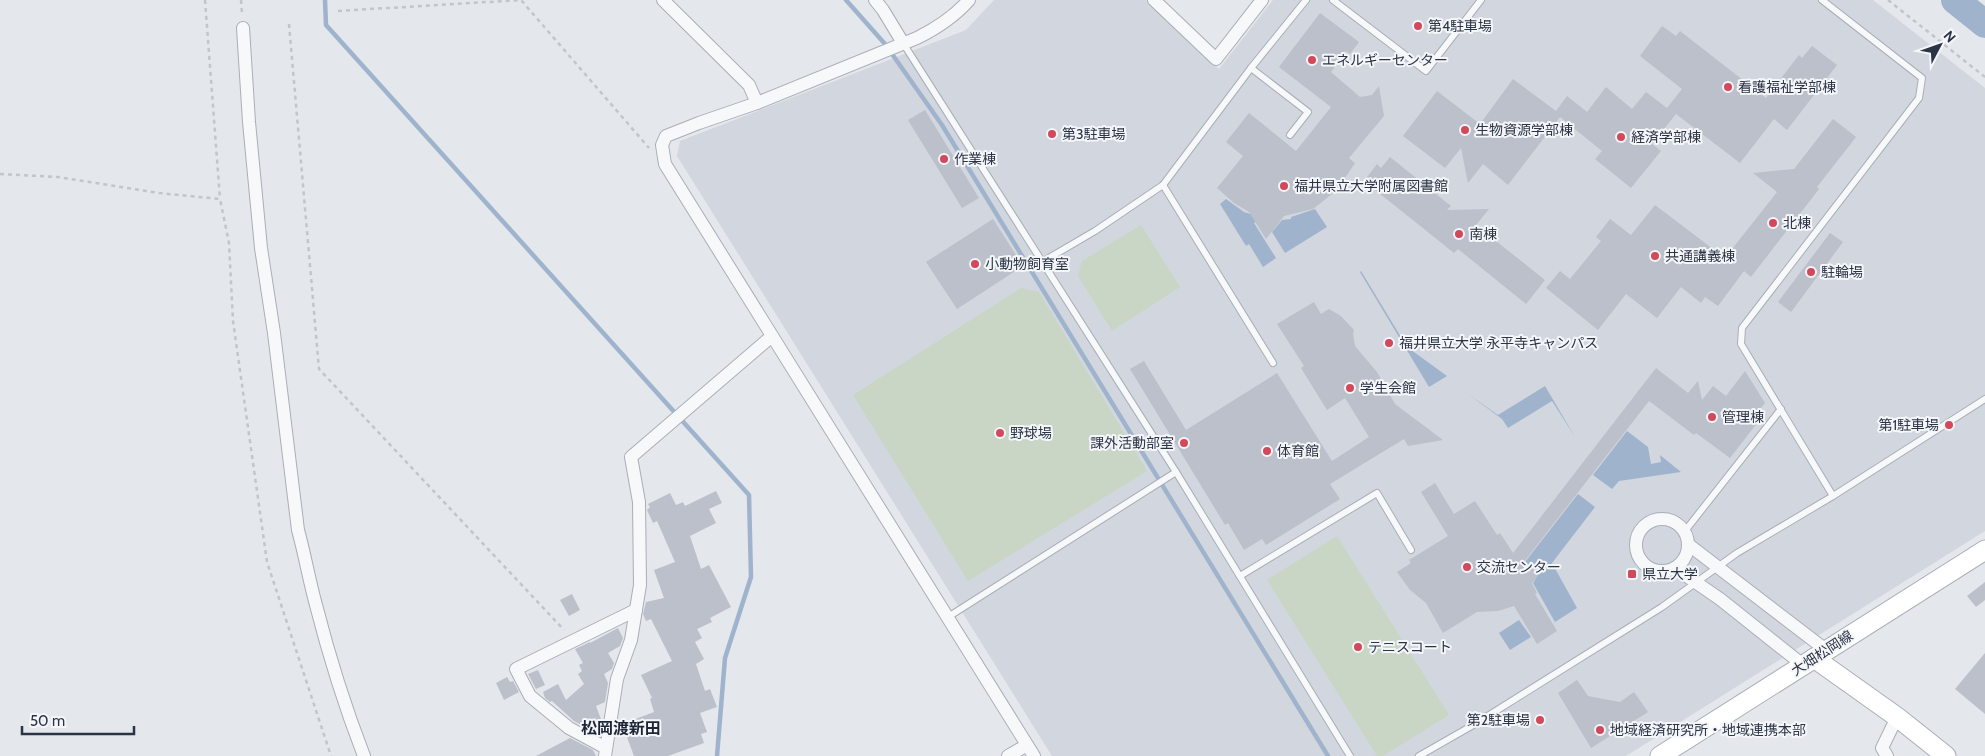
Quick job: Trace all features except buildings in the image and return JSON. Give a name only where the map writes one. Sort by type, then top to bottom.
[{"type":"main road","name":"大畑松岡線","points":[[1660,756],[1985,550]]},
{"type":"main road","points":[[1814,658],[1897,717],[1946,756]]},
{"type":"street","points":[[663,0],[748,85],[757,103]]},
{"type":"street","points":[[875,0],[903,43]]},
{"type":"street","points":[[968,0],[960,10],[939,28],[757,103],[677,131],[666,136],[662,145],[665,164],[1034,756]]},
{"type":"street","points":[[1154,0],[1216,59],[1262,0]]},
{"type":"street","points":[[243,28],[249,122],[262,248],[298,530],[307,561],[315,604],[333,666],[364,756]]},
{"type":"street","points":[[636,610],[516,669],[530,696],[569,728],[605,752],[617,679],[632,640],[640,585],[639,502],[631,457],[772,336]]},
{"type":"street","points":[[1657,518],[1667,518],[1685,531],[1689,545],[1687,554],[1675,568],[1657,571],[1640,560],[1636,549],[1636,540],[1642,527],[1649,522],[1657,518]]},
{"type":"street","points":[[1689,545],[1717,567],[1814,658]]},
{"type":"street","points":[[1675,568],[1720,599],[1814,658]]},
{"type":"street","points":[[1887,756],[1882,748],[1897,717]]},
{"type":"street","points":[[1008,756],[1027,745]]},
{"type":"lane","points":[[1042,262],[1095,231],[1162,185],[1251,68],[1306,0]]},
{"type":"lane","points":[[1333,0],[1426,71],[1481,0]]},
{"type":"lane","points":[[1822,0],[1922,78],[1919,98],[1742,328],[1741,344],[1833,496]]},
{"type":"lane","points":[[903,43],[1176,472],[1350,756]]},
{"type":"lane","points":[[1251,68],[1308,112],[1290,135]]},
{"type":"lane","points":[[1162,185],[1273,363]]},
{"type":"lane","points":[[1419,756],[1475,724],[1662,607],[1737,552],[1833,496],[1985,399]]},
{"type":"lane","points":[[1685,531],[1781,409]]},
{"type":"lane","points":[[948,617],[1176,472]]},
{"type":"lane","points":[[1240,576],[1377,492],[1411,550]]},
{"type":"path","points":[[205,0],[220,199],[229,243],[233,321],[267,562],[330,756]]},
{"type":"path","points":[[338,11],[521,0],[652,153]]},
{"type":"path","points":[[1888,0],[1985,77]]},
{"type":"path","points":[[288,24],[319,369],[574,640]]},
{"type":"path","points":[[0,174],[58,177],[159,193],[220,199]]},
{"type":"shaded area","name":"福井県立大学 永平寺キャンパス","points":[[994,0],[1146,0],[1219,69],[1273,0],[1873,0],[1985,88],[1985,531],[1626,756],[1052,756],[677,156],[680,141],[966,30]]},
{"type":"green space","points":[[1141,225],[1180,287],[1112,331],[1078,276],[1082,261]]},
{"type":"green space","name":"野球場","points":[[1021,288],[1039,292],[1147,471],[968,581],[853,395]]},
{"type":"green space","name":"テニスコート","points":[[1337,536],[1449,715],[1383,756],[1377,756],[1267,580]]},
{"type":"water","points":[[1226,199],[1244,212],[1264,218],[1254,223],[1276,258],[1263,267],[1249,244],[1246,246],[1220,204]]},
{"type":"water","points":[[1315,209],[1327,227],[1285,253],[1272,232],[1282,220],[1291,219],[1291,217]]},
{"type":"water","points":[[1361,271],[1407,347],[1447,376],[1429,387]]},
{"type":"water","points":[[1545,386],[1575,437],[1552,401],[1508,428],[1502,419],[1468,394],[1498,415]]},
{"type":"water","points":[[1627,431],[1648,447],[1651,464],[1661,462],[1660,455],[1681,472],[1619,481],[1612,489],[1593,475]]},
{"type":"water","points":[[1578,494],[1595,507],[1552,563],[1577,608],[1555,622],[1533,583],[1539,573],[1525,562]]},
{"type":"water","points":[[1519,620],[1531,637],[1510,650],[1499,633]]},
{"type":"waterway","points":[[325,0],[326,25],[749,495],[751,577],[725,658],[717,756]]},
{"type":"waterway","points":[[846,0],[885,44],[942,125],[1328,756]]},
{"type":"waterway","points":[[1955,0],[1985,24]]},
{"type":"place","name":"第4駐車場","points":[[1418,26]]},
{"type":"place","name":"エネルギーセンター","points":[[1312,60]]},
{"type":"place","name":"看護福祉学部棟","points":[[1728,87]]},
{"type":"place","name":"生物資源学部棟","points":[[1465,130]]},
{"type":"place","name":"第3駐車場","points":[[1052,134]]},
{"type":"place","name":"経済学部棟","points":[[1621,137]]},
{"type":"place","name":"作業棟","points":[[944,159]]},
{"type":"place","name":"福井県立大学附属図書館","points":[[1284,186]]},
{"type":"place","name":"北棟","points":[[1773,223]]},
{"type":"place","name":"南棟","points":[[1459,234]]},
{"type":"place","name":"共通講義棟","points":[[1655,256]]},
{"type":"place","name":"小動物飼育室","points":[[975,264]]},
{"type":"place","name":"駐輪場","points":[[1811,272]]},
{"type":"place","name":"福井県立大学 永平寺キャンパス","points":[[1389,343]]},
{"type":"place","name":"学生会館","points":[[1350,388]]},
{"type":"place","name":"管理棟","points":[[1712,417]]},
{"type":"place","name":"第1駐車場","points":[[1949,425]]},
{"type":"place","name":"野球場","points":[[1000,433]]},
{"type":"place","name":"課外活動部室","points":[[1184,443]]},
{"type":"place","name":"体育館","points":[[1267,451]]},
{"type":"place","name":"交流センター","points":[[1467,567]]},
{"type":"place","name":"県立大学","points":[[1632,574]]},
{"type":"place","name":"テニスコート","points":[[1358,647]]},
{"type":"place","name":"第2駐車場","points":[[1540,720]]},
{"type":"place","name":"地域経済研究所・地域連携本部","points":[[1600,730]]},
{"type":"district","name":"松岡渡新田","points":[[621,728]]}]
